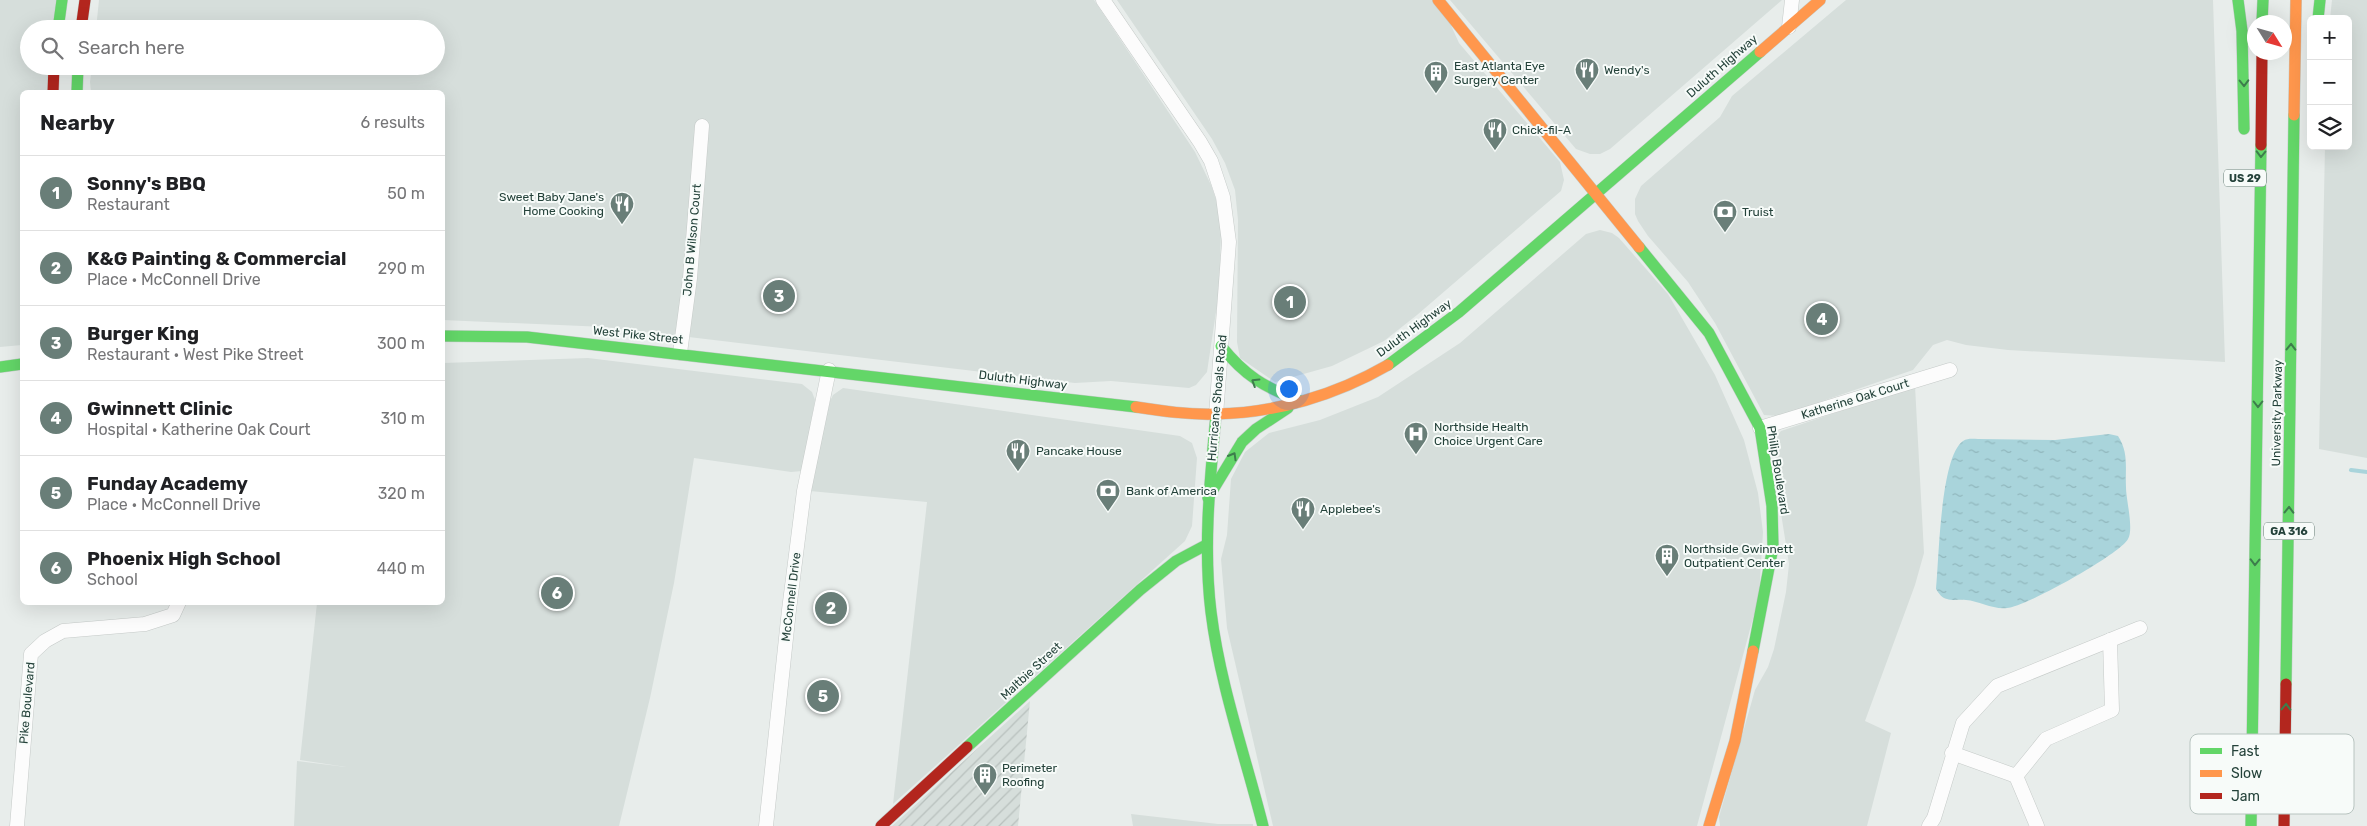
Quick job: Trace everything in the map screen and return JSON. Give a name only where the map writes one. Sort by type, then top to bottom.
[{"type":"main road","points":[[59,20],[62,0]]},
{"type":"main road","points":[[82,20],[85,0]]},
{"type":"main road","name":"Philip Boulevard","points":[[1438,0],[1709,333],[1760,428],[1772,506],[1773,547],[1735,741],[1709,826]]},
{"type":"main road","name":"Duluth Highway","points":[[829,370],[1107,405],[1216,415],[1272,408],[1300,401],[1350,383],[1385,367],[1459,312],[1820,0]]},
{"type":"main road","points":[[2238,0],[2242,31],[2245,145]]},
{"type":"main road","points":[[2262,15],[2263,0]]},
{"type":"main road","name":"University Parkway","points":[[2285,734],[2296,0]]},
{"type":"main road","points":[[2318,15],[2320,0]]},
{"type":"main road","name":"University Parkway","points":[[2252,734],[2262,60]]},
{"type":"main road","points":[[53,90],[54,75]]},
{"type":"main road","points":[[77,90],[78,75]]},
{"type":"main road","points":[[2293,236],[2306,142]]},
{"type":"main road","points":[[2247,292],[2258,356]]},
{"type":"main road","name":"West Pike Street","points":[[445,336],[527,337],[829,370]]},
{"type":"main road","points":[[1221,346],[1236,366],[1252,380],[1300,401]]},
{"type":"main road","points":[[0,366],[20,364]]},
{"type":"main road","points":[[1208,498],[1242,442],[1256,429],[1300,401]]},
{"type":"main road","name":"Hurricane Shoals Road","points":[[1216,415],[1208,498],[1206,545],[1211,614],[1219,654],[1263,826]]},
{"type":"main road","name":"Maltbie Street","points":[[881,826],[1140,590],[1176,561],[1206,545]]},
{"type":"street","name":"Hurricane Shoals Road","points":[[1103,0],[1189,124],[1218,178],[1226,211],[1229,242],[1216,415]]},
{"type":"street","points":[[1789,27],[1792,0]]},
{"type":"street","name":"John B Wilson Court","points":[[680,353],[690,278],[702,126]]},
{"type":"street","name":"McConnell Drive","points":[[766,826],[804,491],[829,370]]},
{"type":"street","name":"Katherine Oak Court","points":[[1760,428],[1950,370]]},
{"type":"street","name":"Pike Boulevard","points":[[17,826],[31,654],[45,641],[63,631],[145,624],[173,615],[178,605]]},
{"type":"street","points":[[1929,826],[1934,818],[1952,753],[1963,724],[1997,686],[2140,628]]},
{"type":"street","points":[[2016,776],[2046,739],[2112,710],[2110,640]]},
{"type":"street","points":[[1952,753],[2016,776],[2037,826]]},
{"type":"shaded area","points":[[0,0],[56,0],[53,20],[20,20],[20,75],[48,75],[47,90],[20,90],[20,345],[0,347]]},
{"type":"shaded area","points":[[99,0],[1094,0],[1195,152],[1211,185],[1219,209],[1221,233],[1219,292],[1207,372],[1196,385],[1189,388],[1111,381],[1075,383],[605,327],[445,320],[445,90],[91,90],[90,82],[91,75],[445,75],[445,20],[97,20]]},
{"type":"shaded area","points":[[1117,0],[1432,0],[1449,21],[1459,43],[1560,162],[1564,180],[1561,191],[1384,341],[1332,366],[1275,382],[1240,358],[1237,342],[1238,220],[1235,190],[1225,163],[1212,139]]},
{"type":"shaded area","points":[[1450,0],[1782,0],[1610,149],[1600,154],[1590,154],[1576,149]]},
{"type":"shaded area","points":[[1846,0],[2213,0],[2225,362],[2008,350],[1966,345],[1947,340],[1933,345],[1913,370],[1779,416],[1764,415],[1715,323],[1688,282],[1648,236],[1638,221],[1635,214],[1635,199],[1641,186],[1720,117],[1732,96]]},
{"type":"shaded area","points":[[2332,0],[2367,0],[2367,458],[2319,449],[2325,150],[2352,150],[2352,15],[2330,15]]},
{"type":"shaded area","points":[[1600,230],[1612,233],[1619,238],[1668,294],[1715,375],[1744,440],[1758,493],[1763,532],[1759,596],[1697,826],[1273,826],[1227,628],[1221,559],[1227,535],[1231,479],[1245,452],[1269,433],[1320,420],[1378,397],[1460,343],[1586,234]]},
{"type":"shaded area","points":[[588,358],[802,384],[812,392],[815,400],[802,471],[791,472],[694,458],[674,583],[650,698],[619,826],[294,826],[297,761],[346,767],[300,760],[317,605],[445,605],[445,363]]},
{"type":"shaded area","points":[[1915,386],[1924,553],[1915,585],[1865,721],[1891,733],[1867,826],[1720,826],[1719,817],[1755,690],[1768,667],[1774,649],[1786,592],[1789,564],[1770,443],[1781,431]]},
{"type":"shaded area","points":[[843,388],[1180,436],[1192,443],[1197,458],[1192,526],[1185,541],[893,804],[927,502],[810,491],[830,401],[833,395]]},
{"type":"shaded area","points":[[1030,701],[1018,826],[892,826]]},
{"type":"shaded area","points":[[1131,814],[1218,824],[1253,824],[1253,826],[1133,826]]},
{"type":"water","points":[[2109,434],[2118,436],[2124,448],[2126,461],[2126,493],[2130,534],[2121,547],[2091,568],[2051,590],[2007,608],[1997,608],[1964,600],[1949,600],[1941,596],[1936,589],[1945,487],[1955,451],[1963,441],[1967,439],[2055,440]]},
{"type":"waterway","points":[[2351,470],[2367,472]]},
{"type":"traffic: fast","points":[[59,20],[62,0]]},
{"type":"traffic: fast","points":[[2238,0],[2242,31],[2244,129]]},
{"type":"traffic: fast","points":[[2262,15],[2263,0]]},
{"type":"traffic: fast","points":[[2318,15],[2320,0]]},
{"type":"traffic: fast","points":[[1388,365],[1459,312],[1760,52]]},
{"type":"traffic: fast","points":[[77,90],[78,75]]},
{"type":"traffic: fast","points":[[2286,684],[2294,115]]},
{"type":"traffic: fast","points":[[2252,734],[2261,145]]},
{"type":"traffic: fast","points":[[1639,247],[1709,333],[1760,428],[1772,506],[1773,547],[1753,651]]},
{"type":"traffic: fast","points":[[445,336],[527,337],[1136,407]]},
{"type":"traffic: fast","points":[[1221,346],[1238,365],[1256,380],[1300,401]]},
{"type":"traffic: fast","points":[[0,367],[20,364]]},
{"type":"traffic: fast","points":[[1208,498],[1242,442],[1256,429],[1288,408]]},
{"type":"traffic: fast","points":[[1216,415],[1207,538],[1211,612],[1220,666],[1263,826]]},
{"type":"traffic: fast","points":[[967,747],[1140,590],[1176,561],[1206,545]]},
{"type":"traffic: fast","points":[[2251,814],[2251,826]]},
{"type":"traffic: slow","points":[[1438,0],[1639,247]]},
{"type":"traffic: slow","points":[[1760,52],[1820,0]]},
{"type":"traffic: slow","points":[[2294,115],[2296,0]]},
{"type":"traffic: slow","points":[[1136,407],[1206,414],[1261,410],[1283,406],[1327,393],[1368,376],[1388,365]]},
{"type":"traffic: slow","points":[[1709,826],[1735,741],[1753,651]]},
{"type":"traffic: jam","points":[[82,20],[85,0]]},
{"type":"traffic: jam","points":[[2261,145],[2262,60]]},
{"type":"traffic: jam","points":[[53,90],[54,75]]},
{"type":"traffic: jam","points":[[2285,734],[2286,684]]},
{"type":"traffic: jam","points":[[881,826],[967,747]]},
{"type":"traffic: jam","points":[[2284,814],[2284,826]]},
{"type":"place","name":"Wendy's","points":[[1587,91]]},
{"type":"place","name":"East Atlanta Eye Surgery Center","points":[[1436,94]]},
{"type":"place","name":"Chick-fil-A","points":[[1495,151]]},
{"type":"place","name":"Sweet Baby Jane's Home Cooking","points":[[622,225]]},
{"type":"place","name":"Truist","points":[[1725,233]]},
{"type":"place","name":"Burger King","points":[[779,296]]},
{"type":"place","name":"Sonny's BBQ","points":[[1290,302]]},
{"type":"place","name":"Gwinnett Clinic","points":[[1822,319]]},
{"type":"place","name":"Northside Health Choice Urgent Care","points":[[1416,455]]},
{"type":"place","name":"Pancake House","points":[[1018,472]]},
{"type":"place","name":"Bank of America","points":[[1108,512]]},
{"type":"place","name":"Applebee's","points":[[1303,530]]},
{"type":"place","name":"Northside Gwinnett Outpatient Center","points":[[1667,577]]},
{"type":"place","name":"Phoenix High School","points":[[557,593]]},
{"type":"place","name":"K&G Painting & Commercial","points":[[831,608]]},
{"type":"place","name":"Funday Academy","points":[[823,696]]},
{"type":"place","name":"Perimeter Roofing","points":[[985,796]]}]
